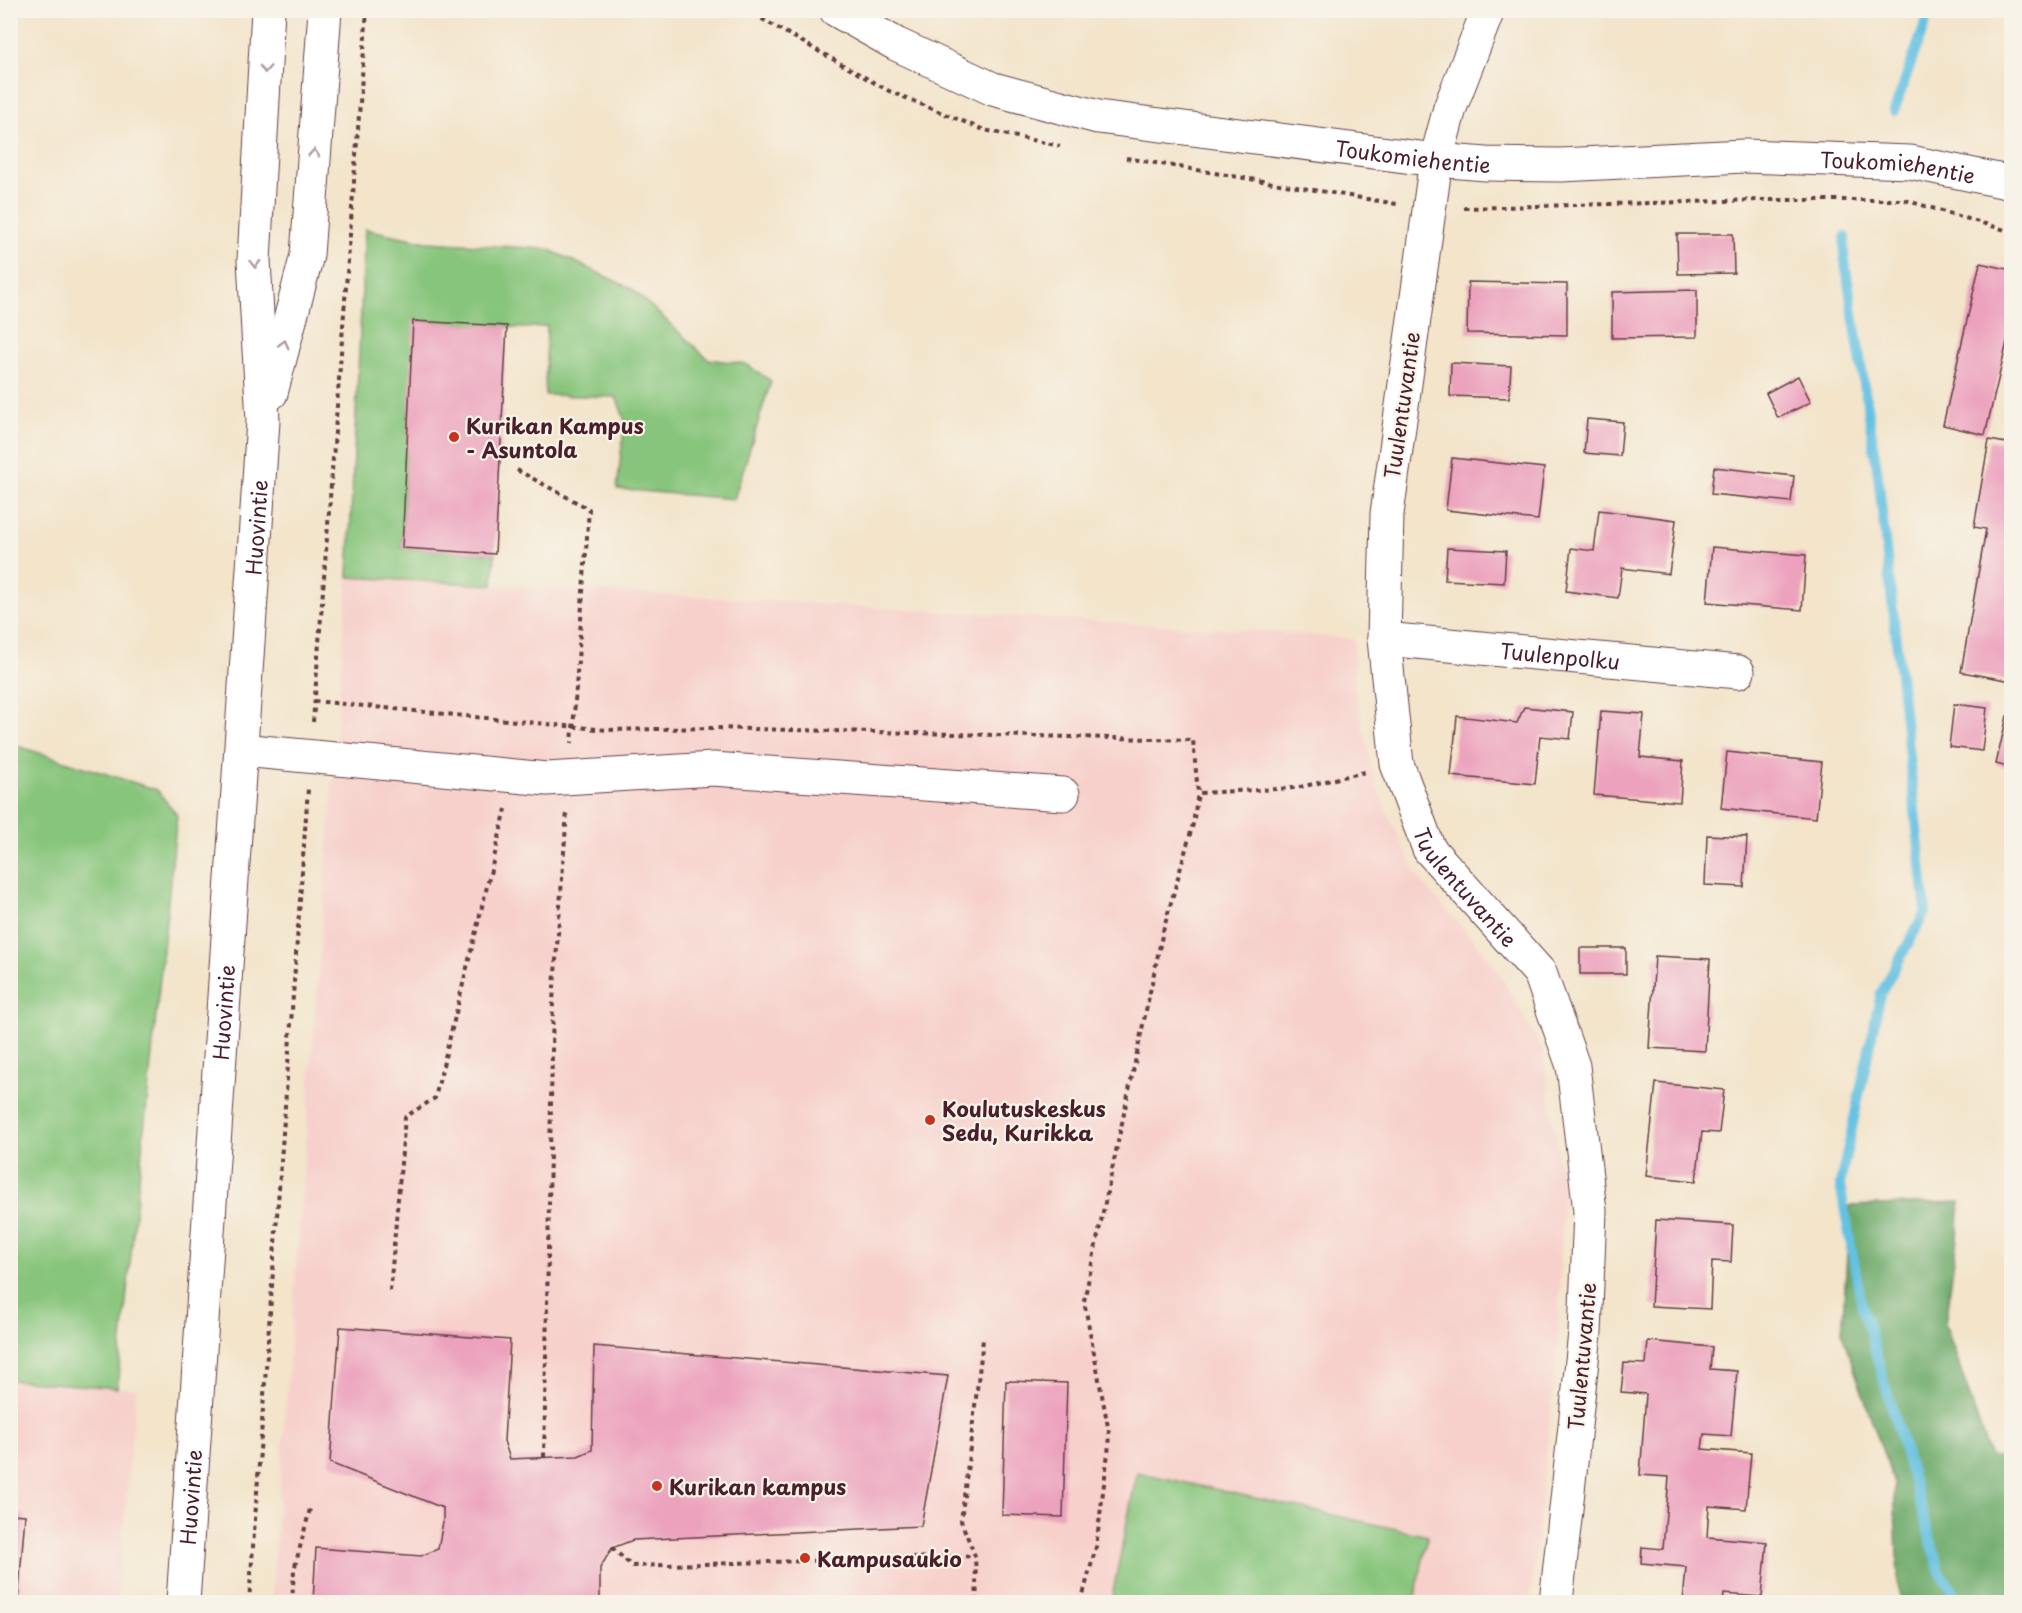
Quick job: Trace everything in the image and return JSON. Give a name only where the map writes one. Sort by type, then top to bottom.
[{"type":"street","name":"Huovintie","points":[[183,1602],[263,421],[254,261],[268,10]]},
{"type":"street","name":"Huovintie","points":[[263,421],[307,255],[325,10]]},
{"type":"street","name":"Toukomiehentie","points":[[836,10],[896,44],[993,89],[1098,117],[1436,160],[1486,164],[1561,165],[1744,156],[1910,162],[2012,183]]},
{"type":"street","name":"Tuulentuvantie","points":[[1488,10],[1450,108],[1436,160],[1387,514],[1384,639],[1397,764],[1429,849],[1540,973],[1573,1066],[1590,1211],[1585,1333],[1556,1602]]},
{"type":"street","name":"Tuulenpolku","points":[[1384,639],[1738,672]]},
{"type":"street","points":[[242,750],[547,779],[713,769],[1063,794]]},
{"type":"path","points":[[249,1602],[367,10]]},
{"type":"path","points":[[517,470],[589,509],[554,1001],[544,1457]]},
{"type":"path","points":[[314,701],[607,730],[714,728],[1193,740],[1198,793],[1193,824],[1163,931],[1084,1301],[1110,1437],[1096,1546],[1081,1602]]},
{"type":"path","points":[[1198,793],[1296,788],[1397,764]]},
{"type":"path","points":[[390,1291],[405,1117],[435,1098],[514,776]]},
{"type":"path","points":[[977,1602],[975,1556],[961,1521],[983,1340]]},
{"type":"path","points":[[292,1602],[294,1570],[310,1509]]},
{"type":"path","points":[[612,1548],[632,1566],[975,1556]]},
{"type":"shaded area","name":"Koulutuskeskus Sedu, Kurikka","points":[[348,577],[755,600],[1354,639],[1355,690],[1376,787],[1417,876],[1493,963],[1543,1050],[1563,1190],[1558,1348],[1530,1602],[271,1602]]},
{"type":"shaded area","points":[[10,1380],[136,1389],[117,1602],[11,1602]]},
{"type":"green space","points":[[365,229],[427,242],[548,249],[632,289],[708,359],[746,364],[771,381],[734,499],[617,489],[625,420],[616,397],[545,395],[547,326],[523,328],[414,321],[402,548],[495,554],[493,585],[348,577]]},
{"type":"green space","points":[[11,744],[157,790],[177,815],[117,1388],[11,1380]]},
{"type":"green space","points":[[1960,1202],[1945,1323],[1990,1457],[2011,1460],[2011,1602],[1899,1602],[1894,1484],[1842,1334],[1850,1206]]},
{"type":"green space","points":[[1137,1472],[1428,1536],[1414,1602],[1111,1602]]},
{"type":"building","points":[[1677,234],[1733,234],[1734,273],[1678,274]]},
{"type":"building","points":[[1980,263],[2012,270],[2012,321],[1985,435],[1943,425]]},
{"type":"building","points":[[1468,282],[1567,284],[1567,335],[1467,333]]},
{"type":"building","points":[[1697,290],[1697,337],[1612,338],[1612,292]]},
{"type":"building","name":"Kurikan Kampus - Asuntola","points":[[413,321],[507,326],[495,554],[402,548]]},
{"type":"building","points":[[1451,363],[1511,366],[1509,398],[1450,396]]},
{"type":"building","points":[[1798,376],[1811,402],[1778,418],[1766,393]]},
{"type":"building","points":[[1587,419],[1623,422],[1620,456],[1584,453]]},
{"type":"building","points":[[1989,440],[2012,444],[2012,681],[1961,672],[1986,529],[1974,527]]},
{"type":"building","points":[[1452,458],[1544,468],[1538,520],[1446,510]]},
{"type":"building","points":[[1714,467],[1794,476],[1791,502],[1711,494]]},
{"type":"building","points":[[1599,510],[1676,520],[1669,574],[1622,568],[1618,598],[1566,591],[1571,548],[1594,551]]},
{"type":"building","points":[[1712,547],[1806,555],[1802,610],[1707,602]]},
{"type":"building","points":[[1447,548],[1506,551],[1504,583],[1445,580]]},
{"type":"building","points":[[1954,704],[1987,708],[1982,751],[1949,747]]},
{"type":"building","points":[[1524,707],[1573,712],[1570,739],[1540,736],[1535,784],[1451,776],[1457,716],[1517,723]]},
{"type":"building","points":[[1601,711],[1644,714],[1640,757],[1683,761],[1680,802],[1594,795]]},
{"type":"building","points":[[2007,716],[2012,717],[2012,768],[1996,764]]},
{"type":"building","points":[[1727,752],[1822,762],[1816,818],[1721,808]]},
{"type":"building","points":[[1707,835],[1747,837],[1744,887],[1705,885]]},
{"type":"building","points":[[1580,948],[1626,948],[1626,974],[1580,974]]},
{"type":"building","points":[[1655,956],[1710,959],[1705,1051],[1649,1048]]},
{"type":"building","points":[[1656,1083],[1724,1090],[1719,1133],[1702,1132],[1696,1181],[1646,1176]]},
{"type":"building","points":[[1656,1220],[1733,1225],[1731,1262],[1712,1261],[1710,1309],[1651,1306]]},
{"type":"building","name":"Kurikan kampus","points":[[340,1327],[510,1340],[504,1441],[510,1459],[578,1456],[592,1450],[594,1346],[948,1376],[921,1526],[633,1540],[612,1548],[600,1568],[600,1602],[313,1602],[316,1548],[421,1556],[438,1549],[443,1522],[443,1508],[330,1463]]},
{"type":"building","points":[[1648,1341],[1712,1347],[1710,1369],[1737,1371],[1731,1436],[1704,1434],[1702,1449],[1751,1453],[1746,1509],[1709,1506],[1707,1537],[1767,1542],[1762,1597],[1724,1594],[1723,1602],[1683,1602],[1686,1567],[1641,1563],[1642,1547],[1663,1549],[1669,1477],[1640,1475],[1646,1394],[1621,1392],[1624,1363],[1646,1364]]},
{"type":"building","points":[[1006,1381],[1067,1383],[1063,1517],[1002,1515]]},
{"type":"building","points":[[10,1514],[25,1515],[18,1602],[10,1602]]},
{"type":"waterway","points":[[1894,111],[1930,10]]},
{"type":"waterway","points":[[1845,237],[1844,255],[1878,475],[1926,911],[1881,993],[1840,1184],[1862,1306],[1940,1572],[1960,1602]]},
{"type":"place","name":"Kurikan Kampus - Asuntola","points":[[454,437]]},
{"type":"place","name":"Koulutuskeskus Sedu, Kurikka","points":[[930,1120]]},
{"type":"place","name":"Kurikan kampus","points":[[657,1486]]},
{"type":"place","name":"Kampusaukio","points":[[805,1558]]}]
